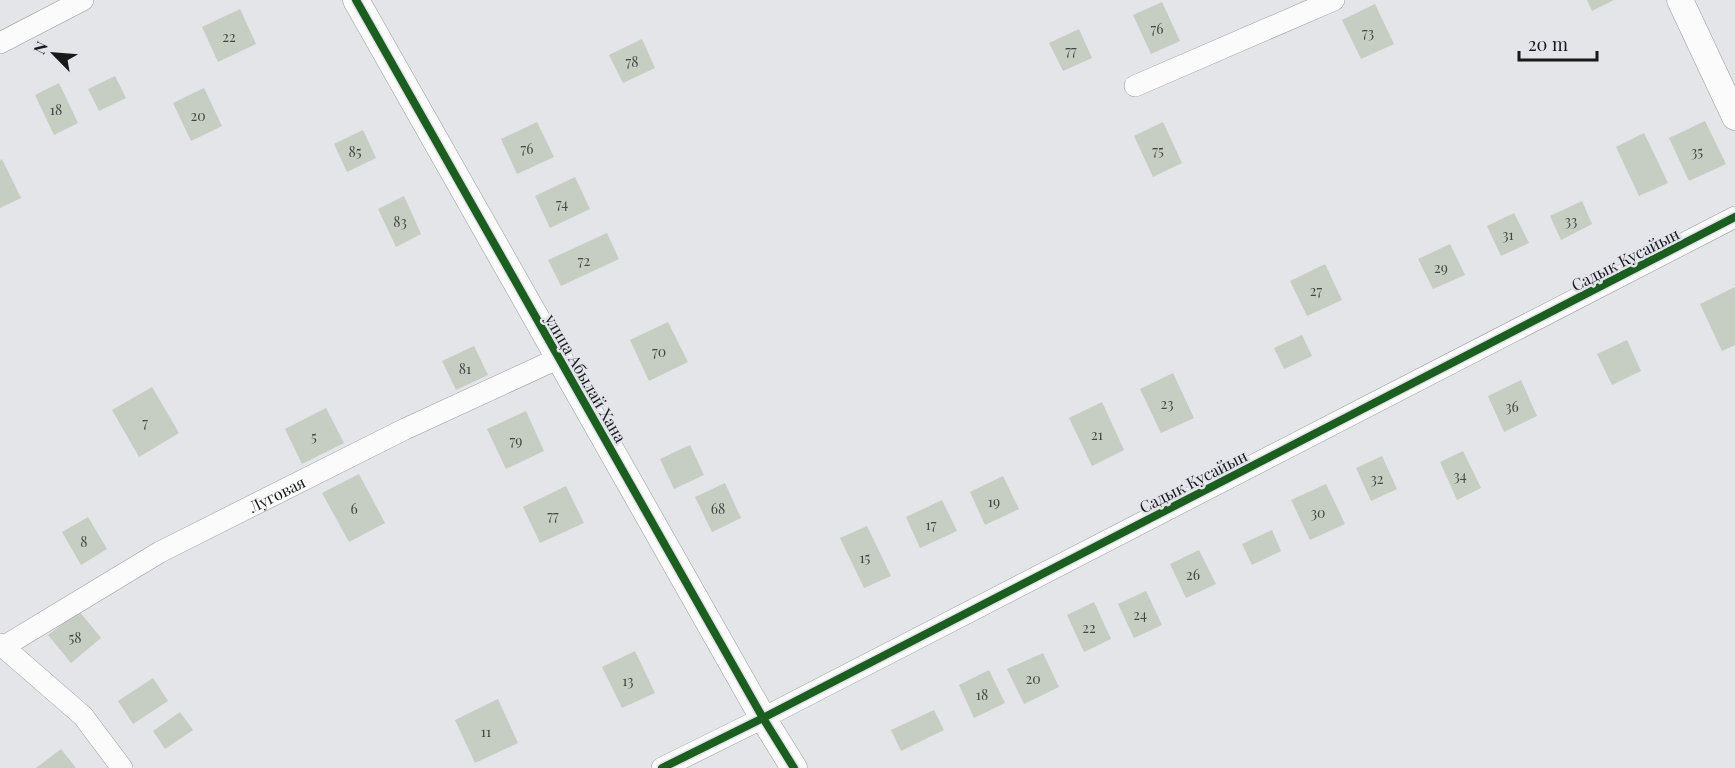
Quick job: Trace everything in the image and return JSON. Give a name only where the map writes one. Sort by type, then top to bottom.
[{"type":"street","points":[[0,43],[83,0]]},
{"type":"street","name":"улица Абылай Хана","points":[[356,0],[763,718],[794,768]]},
{"type":"street","points":[[1135,86],[1334,0]]},
{"type":"street","points":[[1680,0],[1735,117]]},
{"type":"street","name":"Садык Кусайын","points":[[662,768],[1735,217]]},
{"type":"street","name":"Луговая","points":[[2,646],[160,552],[405,429],[559,358]]},
{"type":"street","points":[[2,646],[83,716],[122,768]]},
{"type":"building","points":[[1587,0],[1614,0],[1592,11]]},
{"type":"building","points":[[1162,2],[1180,41],[1151,54],[1133,15]]},
{"type":"building","points":[[1375,4],[1394,44],[1361,59],[1342,20]]},
{"type":"building","points":[[240,9],[256,44],[218,62],[202,27]]},
{"type":"building","points":[[1079,29],[1092,58],[1063,71],[1049,43]]},
{"type":"building","points":[[642,39],[655,68],[623,83],[609,55]]},
{"type":"building","points":[[115,76],[126,98],[99,111],[88,89]]},
{"type":"building","points":[[59,83],[78,123],[54,135],[35,95]]},
{"type":"building","points":[[204,88],[222,126],[191,141],[173,103]]},
{"type":"building","points":[[1705,121],[1726,164],[1689,181],[1669,138]]},
{"type":"building","points":[[537,122],[554,157],[517,174],[501,139]]},
{"type":"building","points":[[1163,122],[1182,163],[1153,177],[1134,136]]},
{"type":"building","points":[[363,130],[376,158],[347,172],[334,144]]},
{"type":"building","points":[[1644,133],[1668,183],[1639,196],[1616,147]]},
{"type":"building","points":[[2,159],[21,198],[0,208],[0,161]]},
{"type":"building","points":[[575,177],[590,209],[550,228],[535,196]]},
{"type":"building","points":[[404,196],[421,234],[396,247],[378,209]]},
{"type":"building","points":[[1582,201],[1592,224],[1561,240],[1550,216]]},
{"type":"building","points":[[1514,213],[1529,243],[1501,256],[1487,226]]},
{"type":"building","points":[[607,233],[619,259],[561,286],[548,260]]},
{"type":"building","points":[[1450,244],[1465,275],[1433,289],[1418,259]]},
{"type":"building","points":[[1325,264],[1342,300],[1307,316],[1290,281]]},
{"type":"building","points":[[1735,287],[1735,345],[1722,351],[1700,304]]},
{"type":"building","points":[[668,322],[688,362],[649,381],[630,340]]},
{"type":"building","points":[[1302,335],[1312,356],[1284,369],[1274,348]]},
{"type":"building","points":[[1627,340],[1641,371],[1612,385],[1597,354]]},
{"type":"building","points":[[474,346],[488,375],[456,390],[442,361]]},
{"type":"building","points":[[1173,373],[1194,418],[1161,433],[1140,389]]},
{"type":"building","points":[[1521,380],[1537,416],[1504,432],[1488,396]]},
{"type":"building","points":[[152,387],[179,433],[139,457],[112,410]]},
{"type":"building","points":[[1102,402],[1124,450],[1092,466],[1069,418]]},
{"type":"building","points":[[326,408],[344,443],[302,464],[285,429]]},
{"type":"building","points":[[526,411],[544,451],[506,469],[487,429]]},
{"type":"building","points":[[690,445],[704,475],[674,489],[660,459]]},
{"type":"building","points":[[1463,451],[1481,488],[1457,500],[1440,462]]},
{"type":"building","points":[[1382,456],[1397,489],[1371,501],[1356,468]]},
{"type":"building","points":[[359,474],[385,523],[349,542],[322,493]]},
{"type":"building","points":[[1003,476],[1019,509],[985,525],[970,492]]},
{"type":"building","points":[[725,483],[741,518],[712,532],[695,497]]},
{"type":"building","points":[[1326,484],[1345,524],[1310,540],[1291,500]]},
{"type":"building","points":[[566,486],[584,523],[540,543],[523,507]]},
{"type":"building","points":[[942,500],[957,531],[920,548],[906,517]]},
{"type":"building","points":[[88,517],[107,549],[81,565],[62,532]]},
{"type":"building","points":[[867,526],[891,576],[864,588],[840,538]]},
{"type":"building","points":[[1272,530],[1281,551],[1252,565],[1242,544]]},
{"type":"building","points":[[1199,550],[1216,584],[1186,598],[1170,564]]},
{"type":"building","points":[[1146,591],[1162,625],[1134,638],[1118,604]]},
{"type":"building","points":[[1094,602],[1111,639],[1084,652],[1067,615]]},
{"type":"building","points":[[79,611],[101,638],[71,663],[48,635]]},
{"type":"building","points":[[635,651],[655,693],[622,708],[602,667]]},
{"type":"building","points":[[1043,653],[1059,687],[1024,704],[1007,669]]},
{"type":"building","points":[[989,670],[1005,703],[974,718],[959,685]]},
{"type":"building","points":[[153,678],[168,701],[133,724],[118,701]]},
{"type":"building","points":[[498,699],[518,743],[475,763],[455,720]]},
{"type":"building","points":[[934,710],[944,730],[901,751],[891,730]]},
{"type":"building","points":[[180,712],[193,730],[165,749],[153,731]]},
{"type":"building","points":[[61,749],[76,768],[36,768]]},
{"type":"cycle path","points":[[356,0],[763,718],[794,768]]},
{"type":"cycle path","points":[[662,768],[1735,217]]}]
